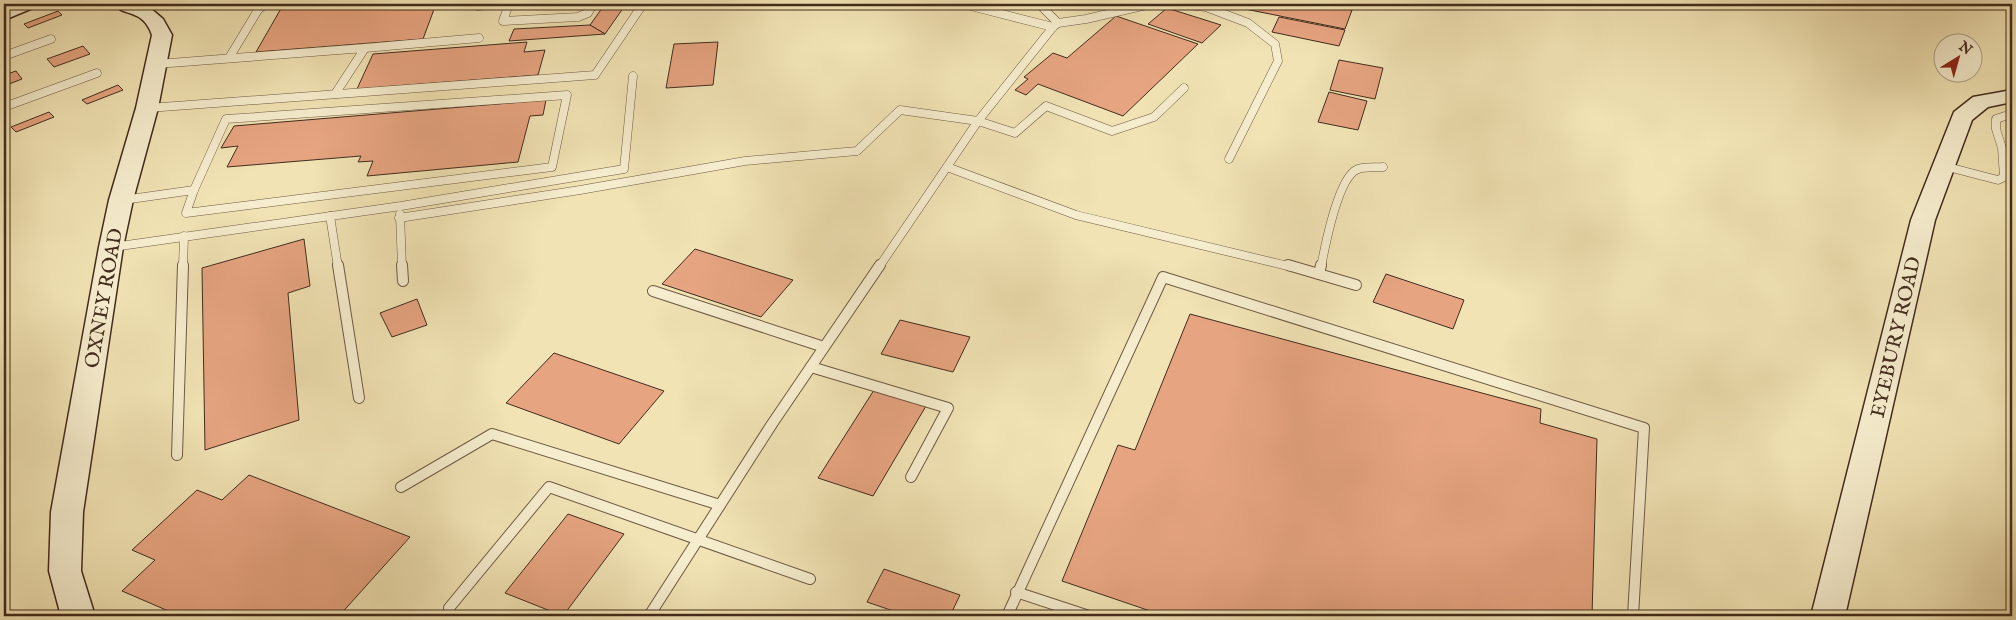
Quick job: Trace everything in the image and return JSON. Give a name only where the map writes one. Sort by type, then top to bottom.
[{"type":"street","points":[[4,14],[26,4]]},
{"type":"street","name":"OXNEY ROAD","points":[[78,616],[65,571],[67,512],[111,247],[121,200],[147,108],[162,35],[159,24],[141,10],[124,4]]},
{"type":"street","name":"EYEBURY ROAD","points":[[1828,616],[1923,220],[1962,117],[1981,102],[2012,96]]},
{"type":"lane","points":[[229,58],[258,10],[265,4]]},
{"type":"lane","points":[[477,6],[509,4],[503,20],[578,17],[588,13],[593,4]]},
{"type":"lane","points":[[147,108],[595,75],[643,4]]},
{"type":"lane","points":[[963,4],[1056,25],[1104,16],[1151,4]]},
{"type":"lane","points":[[1039,4],[1056,25]]},
{"type":"lane","points":[[1062,4],[1098,4]]},
{"type":"lane","points":[[1176,4],[1206,8],[1248,23],[1275,44],[1278,61],[1229,159]]},
{"type":"lane","points":[[649,616],[772,424],[978,121],[1056,25]]},
{"type":"lane","points":[[157,64],[480,38]]},
{"type":"lane","points":[[4,56],[51,39]]},
{"type":"lane","points":[[335,94],[365,48]]},
{"type":"lane","points":[[4,107],[97,73]]},
{"type":"lane","points":[[111,247],[401,206],[624,169],[634,76]]},
{"type":"lane","points":[[399,218],[560,193],[745,161],[857,151],[900,110],[978,121],[1015,133],[1046,106],[1112,131],[1154,117],[1184,88]]},
{"type":"lane","points":[[567,95],[552,167],[186,213],[194,190],[226,119],[567,95]]},
{"type":"lane","points":[[1943,166],[1998,180],[2004,177],[2002,148],[1996,129],[1996,119],[2005,116],[2012,118]]},
{"type":"lane","points":[[947,167],[1076,215],[1269,260],[1356,285]]},
{"type":"lane","points":[[1319,274],[1340,193],[1347,179],[1356,170],[1383,167]]},
{"type":"lane","points":[[121,200],[194,190]]},
{"type":"lane","points":[[401,206],[399,218],[403,281]]},
{"type":"lane","points":[[330,216],[359,398]]},
{"type":"lane","points":[[177,455],[184,236]]},
{"type":"lane","points":[[1006,616],[1163,278],[1644,428],[1634,616]]},
{"type":"lane","points":[[653,290],[824,347]]},
{"type":"lane","points":[[811,366],[948,408],[911,477]]},
{"type":"lane","points":[[401,486],[492,434],[720,505]]},
{"type":"lane","points":[[449,608],[549,487],[810,579]]},
{"type":"lane","points":[[1016,592],[1090,616]]},
{"type":"building","points":[[436,4],[423,39],[256,52],[283,5]]},
{"type":"building","points":[[605,4],[626,4],[605,34],[590,25]]},
{"type":"building","points":[[1220,4],[1318,4],[1352,10],[1345,29]]},
{"type":"building","points":[[1167,8],[1221,25],[1202,43],[1148,24]]},
{"type":"building","points":[[58,11],[62,15],[28,28],[24,24]]},
{"type":"building","points":[[1116,16],[1198,44],[1123,116],[1038,84],[1026,95],[1015,90],[1028,79],[1024,77],[1053,53],[1067,58]]},
{"type":"building","points":[[1279,17],[1345,30],[1339,46],[1272,32]]},
{"type":"building","points":[[590,25],[605,34],[509,41],[514,29]]},
{"type":"building","points":[[527,42],[524,52],[545,50],[538,75],[357,89],[373,54]]},
{"type":"building","points":[[718,42],[713,85],[666,88],[674,44]]},
{"type":"building","points":[[83,46],[90,54],[54,67],[47,59]]},
{"type":"building","points":[[1339,60],[1383,68],[1375,99],[1330,90]]},
{"type":"building","points":[[16,71],[22,79],[4,86],[4,75]]},
{"type":"building","points":[[118,85],[123,90],[87,104],[82,100]]},
{"type":"building","points":[[1329,92],[1367,101],[1358,130],[1318,122]]},
{"type":"building","points":[[546,100],[543,115],[530,116],[518,162],[367,176],[373,161],[358,162],[361,156],[227,167],[238,146],[221,148],[234,126]]},
{"type":"building","points":[[49,112],[54,117],[16,132],[11,127]]},
{"type":"building","points":[[304,239],[310,286],[288,293],[299,420],[205,450],[202,268]]},
{"type":"building","points":[[695,249],[793,280],[761,317],[662,284]]},
{"type":"building","points":[[1386,274],[1464,300],[1453,329],[1373,302]]},
{"type":"building","points":[[417,299],[427,325],[392,337],[380,313]]},
{"type":"building","points":[[1190,314],[1541,409],[1540,423],[1597,439],[1592,616],[1165,616],[1062,581],[1118,445],[1135,450]]},
{"type":"building","points":[[900,320],[970,337],[953,372],[881,354]]},
{"type":"building","points":[[554,353],[664,391],[619,444],[506,403]]},
{"type":"building","points":[[874,390],[926,406],[873,496],[818,478]]},
{"type":"building","points":[[249,475],[410,537],[339,616],[180,616],[122,591],[155,560],[132,550],[197,490],[222,500]]},
{"type":"building","points":[[568,514],[624,534],[563,616],[505,593]]},
{"type":"building","points":[[884,569],[960,595],[950,616],[908,616],[867,602]]}]
